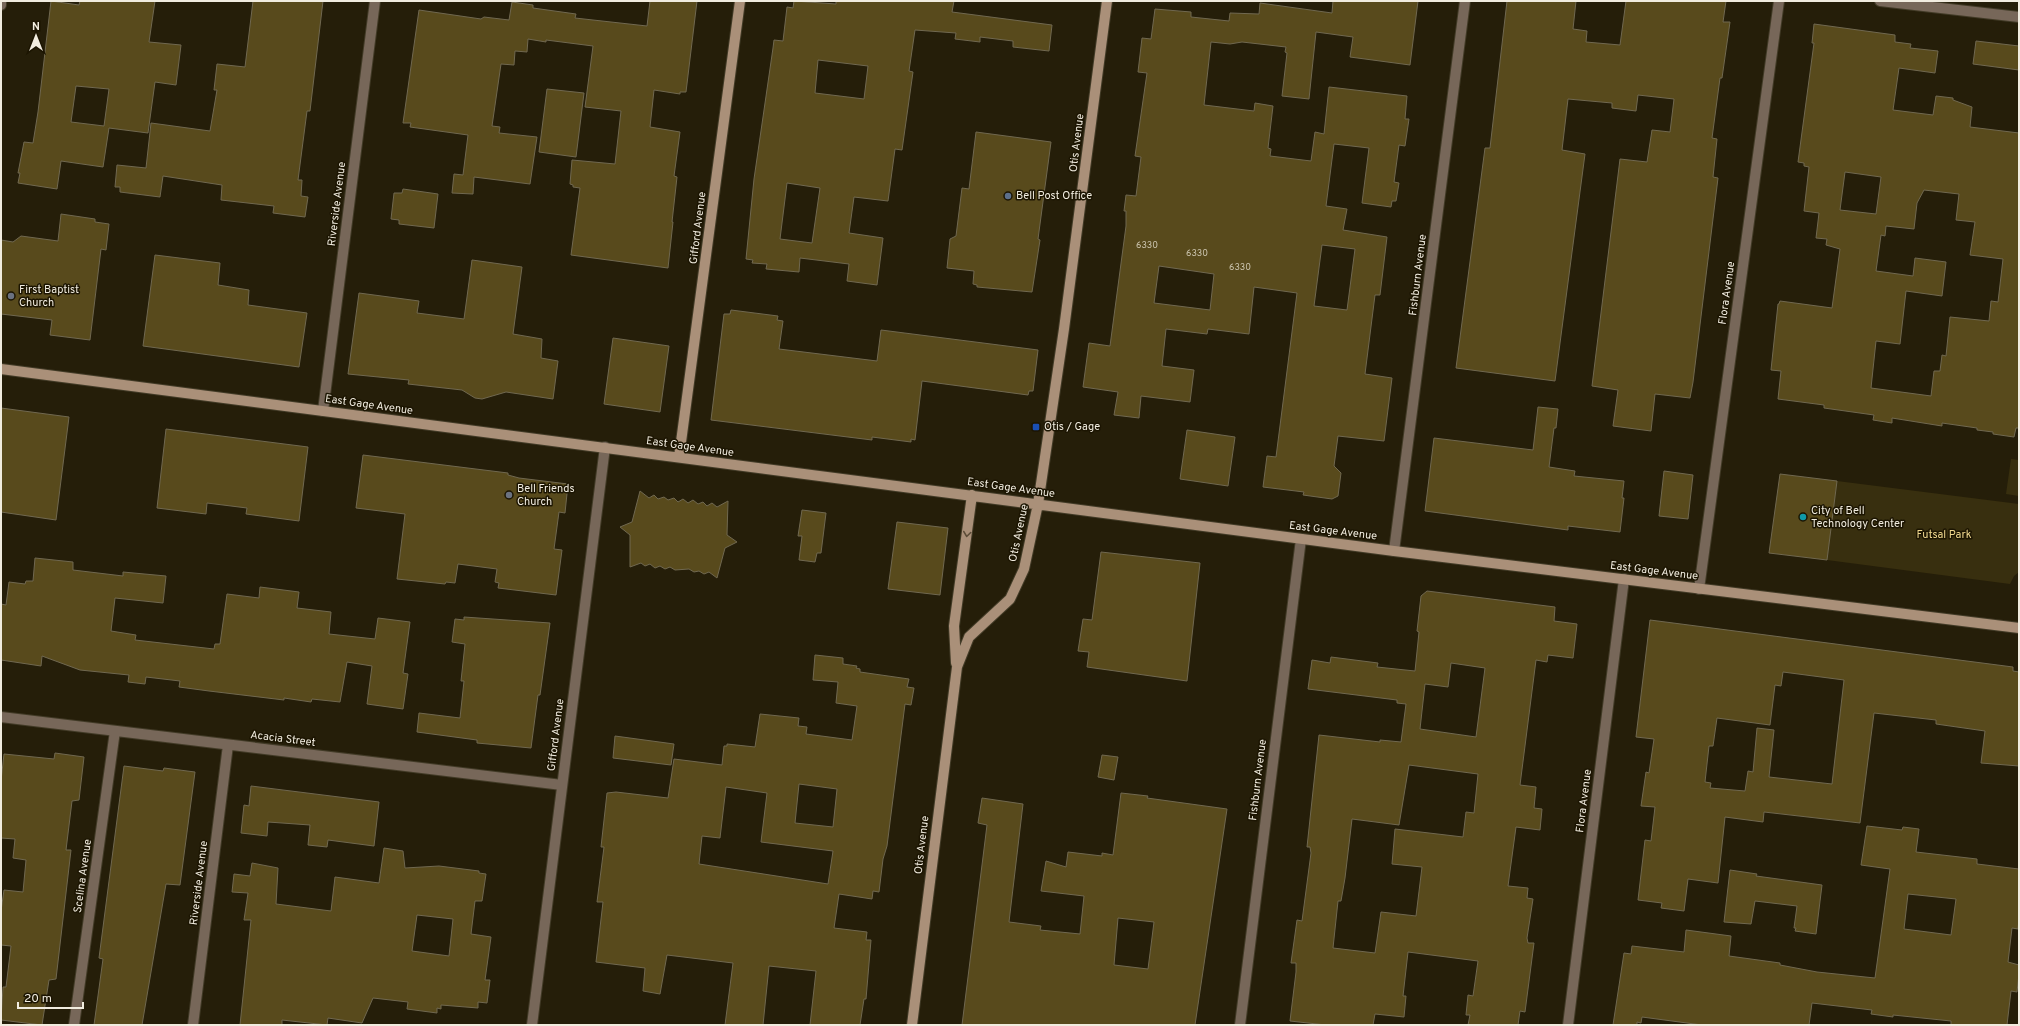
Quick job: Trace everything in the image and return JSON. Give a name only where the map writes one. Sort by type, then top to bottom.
[{"type":"main road","name":"Gifford Avenue","points":[[679,457],[740,1]]},
{"type":"main road","name":"Otis Avenue","points":[[912,1025],[957,667],[969,637],[1010,599],[1024,569],[1038,504],[1064,329],[1107,1]]},
{"type":"main road","name":"East Gage Avenue","points":[[1,369],[1394,551],[2019,628]]},
{"type":"main road","points":[[957,667],[954,626],[972,495]]},
{"type":"street","points":[[1,5],[2,1]]},
{"type":"street","name":"Riverside Avenue","points":[[323,411],[375,1]]},
{"type":"street","name":"Fishburn Avenue","points":[[1394,551],[1465,1]]},
{"type":"street","name":"Flora Avenue","points":[[1699,589],[1779,1]]},
{"type":"street","points":[[1880,1],[2019,17]]},
{"type":"street","name":"Gifford Avenue","points":[[532,1025],[605,447]]},
{"type":"street","name":"Fishburn Avenue","points":[[1240,1025],[1301,539]]},
{"type":"street","name":"Flora Avenue","points":[[1568,1025],[1624,579]]},
{"type":"street","name":"Acacia Street","points":[[1,717],[562,785]]},
{"type":"street","name":"Scelina Avenue","points":[[74,1025],[115,731]]},
{"type":"street","name":"Riverside Avenue","points":[[194,1025],[228,745]]},
{"type":"green space","points":[[2011,459],[2019,460],[2019,496],[2006,494]]},
{"type":"green space","name":"Futsal Park","points":[[1837,481],[2019,504],[2019,572],[2014,576],[2010,584],[1827,560]]},
{"type":"building","points":[[51,1],[79,5],[80,1],[155,1],[149,42],[181,45],[176,85],[155,82],[148,133],[109,128],[103,167],[61,161],[57,189],[18,183],[20,173],[18,173],[24,142],[33,143]],"holes":[[[76,86],[109,89],[104,126],[71,122]]]},
{"type":"building","points":[[253,1],[323,1],[310,111],[307,111],[298,180],[302,180],[301,196],[308,197],[305,217],[273,213],[274,206],[221,200],[222,185],[163,176],[160,197],[120,192],[120,187],[115,187],[117,165],[146,168],[151,123],[210,131],[217,90],[214,90],[217,64],[245,67]]},
{"type":"building","points":[[650,1],[697,1],[686,92],[680,92],[680,94],[654,90],[650,127],[680,132],[674,176],[677,177],[668,268],[571,255],[580,188],[573,187],[573,185],[570,184],[572,160],[615,164],[621,111],[585,107],[593,46],[528,39],[527,52],[515,51],[514,65],[501,64],[492,126],[500,127],[499,133],[537,137],[530,184],[474,177],[473,194],[452,193],[454,174],[463,175],[468,135],[410,127],[411,123],[403,123],[419,10],[481,19],[484,17],[509,20],[512,2],[533,5],[533,8],[576,14],[575,18],[647,26]]},
{"type":"building","points":[[794,1],[836,4],[836,1],[954,1],[952,12],[1052,25],[1049,51],[1013,47],[1013,41],[980,37],[980,42],[955,39],[956,33],[915,30],[909,71],[913,72],[902,150],[895,149],[888,201],[854,197],[849,233],[883,238],[877,285],[847,281],[849,264],[800,258],[799,272],[766,269],[767,264],[752,263],[753,260],[746,259],[754,179],[774,40],[783,41],[787,7],[793,8]],"holes":[[[818,60],[868,66],[864,99],[815,93]],[[787,183],[820,188],[812,243],[780,239]]]},
{"type":"building","points":[[1333,1],[1418,1],[1410,65],[1350,57],[1353,37],[1316,32],[1309,99],[1282,96],[1287,53],[1285,52],[1286,47],[1242,42],[1230,44],[1211,42],[1204,105],[1254,111],[1255,103],[1273,106],[1268,148],[1271,149],[1270,156],[1311,161],[1315,132],[1324,134],[1329,87],[1407,96],[1405,119],[1409,119],[1405,146],[1399,145],[1394,182],[1399,183],[1396,201],[1392,201],[1391,207],[1362,203],[1369,148],[1334,144],[1326,206],[1347,209],[1343,230],[1387,237],[1380,295],[1375,295],[1365,374],[1392,378],[1384,441],[1338,436],[1334,466],[1341,473],[1338,496],[1332,499],[1303,495],[1304,492],[1263,487],[1267,456],[1276,457],[1297,293],[1254,287],[1249,334],[1208,329],[1207,334],[1166,329],[1162,366],[1194,370],[1190,402],[1141,396],[1139,418],[1114,415],[1118,392],[1083,387],[1089,343],[1110,346],[1126,226],[1126,211],[1124,211],[1126,195],[1136,196],[1141,157],[1135,156],[1147,73],[1138,72],[1142,38],[1151,39],[1155,9],[1191,12],[1191,17],[1229,21],[1230,13],[1259,14],[1260,3],[1332,13]],"holes":[[[1322,245],[1355,249],[1347,310],[1314,306]],[[1159,266],[1214,274],[1210,310],[1154,303]]]},
{"type":"building","points":[[1507,1],[1576,1],[1573,29],[1587,31],[1586,42],[1620,45],[1626,1],[1726,1],[1723,22],[1730,22],[1722,78],[1720,78],[1712,138],[1717,139],[1713,177],[1718,178],[1693,382],[1690,398],[1655,394],[1651,431],[1613,426],[1618,390],[1592,386],[1620,159],[1647,162],[1652,130],[1670,132],[1674,99],[1638,95],[1636,111],[1612,108],[1612,103],[1568,99],[1562,150],[1585,154],[1555,381],[1456,368],[1485,148],[1490,148]]},
{"type":"building","points":[[1814,24],[1895,35],[1895,42],[1911,44],[1910,48],[1938,51],[1935,73],[1899,68],[1893,110],[1933,115],[1936,96],[1953,98],[1953,100],[1972,107],[1970,127],[2019,133],[2019,428],[2016,428],[2014,437],[1993,434],[1993,432],[1977,430],[1977,428],[1942,423],[1942,426],[1892,418],[1892,423],[1873,420],[1874,415],[1824,408],[1824,405],[1778,399],[1781,371],[1771,370],[1778,304],[1780,301],[1832,308],[1840,249],[1826,245],[1827,239],[1816,238],[1819,213],[1804,211],[1809,167],[1804,166],[1804,163],[1798,162],[1814,43],[1812,43]],"holes":[[[1845,172],[1881,177],[1876,214],[1840,210]],[[1924,190],[1959,194],[1956,220],[1975,222],[1970,255],[2003,259],[1998,302],[1991,301],[1989,321],[1950,317],[1946,356],[1942,355],[1940,371],[1934,371],[1931,396],[1871,388],[1876,341],[1900,344],[1906,291],[1942,296],[1946,262],[1915,258],[1913,276],[1876,271],[1881,235],[1885,236],[1886,226],[1914,229],[1917,203]]]},
{"type":"building","points":[[1976,41],[2019,46],[2019,70],[1973,64]]},
{"type":"building","points":[[547,89],[584,93],[576,157],[539,152]]},
{"type":"building","points":[[976,132],[1051,142],[1038,239],[1040,240],[1032,292],[977,287],[977,285],[973,284],[974,271],[947,268],[950,239],[956,236],[962,188],[969,189]]},
{"type":"building","points":[[403,189],[438,194],[434,228],[399,224],[399,220],[391,219],[394,193],[402,193]]},
{"type":"building","points":[[61,214],[95,219],[95,222],[109,224],[106,250],[101,249],[90,340],[50,335],[52,320],[1,314],[1,240],[13,242],[21,236],[58,241]]},
{"type":"building","points":[[155,255],[220,263],[218,285],[249,290],[248,305],[307,313],[299,367],[143,346]]},
{"type":"building","points":[[472,260],[522,267],[513,334],[542,339],[541,358],[558,361],[553,399],[506,392],[482,399],[475,398],[462,390],[408,384],[409,380],[348,374],[359,293],[419,301],[417,313],[464,319]]},
{"type":"building","points":[[731,310],[778,316],[777,320],[783,321],[779,349],[877,361],[881,330],[1038,350],[1033,391],[1029,391],[1028,395],[922,381],[915,440],[911,439],[911,442],[872,437],[872,440],[711,420],[724,314],[730,314]]},
{"type":"building","points":[[613,338],[669,346],[660,412],[604,404]]},
{"type":"building","points":[[1538,407],[1558,409],[1549,467],[1575,471],[1574,476],[1624,481],[1622,498],[1624,498],[1620,532],[1568,526],[1568,530],[1425,511],[1434,438],[1533,450]]},
{"type":"building","points":[[1,408],[69,417],[56,520],[1,512]]},
{"type":"building","points":[[166,429],[308,447],[299,521],[246,514],[247,508],[207,503],[206,514],[157,508]]},
{"type":"building","points":[[1187,430],[1235,437],[1228,486],[1180,479]]},
{"type":"building","points":[[363,455],[508,473],[508,475],[519,478],[568,484],[565,513],[559,512],[554,549],[562,550],[556,595],[498,588],[499,583],[495,582],[497,569],[458,564],[455,583],[446,582],[445,584],[397,579],[405,514],[356,508]]},
{"type":"building","points":[[1664,471],[1693,475],[1688,519],[1659,516]]},
{"type":"building","name":"City of Bell Technology Center","points":[[1780,474],[1837,481],[1827,560],[1769,553]]},
{"type":"building","points":[[640,491],[649,498],[654,495],[658,499],[664,497],[668,500],[674,498],[678,502],[683,499],[688,503],[693,500],[698,504],[703,502],[707,506],[712,503],[717,507],[728,501],[727,535],[737,542],[725,548],[717,578],[709,572],[704,574],[699,571],[694,572],[689,569],[675,570],[670,567],[665,569],[660,566],[655,568],[650,564],[645,566],[641,563],[630,567],[630,535],[620,527],[632,522]]},
{"type":"building","points":[[802,510],[826,513],[821,553],[817,553],[815,562],[799,560],[802,536],[798,536]]},
{"type":"building","points":[[897,522],[948,528],[940,595],[888,589]]},
{"type":"building","points":[[1101,552],[1200,563],[1187,681],[1087,667],[1089,652],[1078,651],[1083,619],[1092,620]]},
{"type":"building","points":[[35,558],[73,562],[73,570],[123,576],[123,572],[166,576],[163,603],[115,598],[111,631],[136,635],[135,640],[214,649],[215,644],[220,644],[227,594],[259,598],[260,587],[299,592],[297,608],[331,612],[329,634],[375,639],[378,618],[410,622],[403,673],[408,674],[403,709],[367,704],[372,666],[347,662],[340,702],[312,699],[311,702],[179,687],[180,681],[146,677],[145,684],[128,682],[129,675],[80,670],[42,656],[41,666],[1,660],[1,604],[6,605],[9,582],[25,584],[26,581],[33,581]]},
{"type":"building","points":[[1427,591],[1555,607],[1554,621],[1577,624],[1573,658],[1548,655],[1547,662],[1536,660],[1520,785],[1536,787],[1534,808],[1542,809],[1540,830],[1516,827],[1508,886],[1528,888],[1527,898],[1533,899],[1527,938],[1528,943],[1534,943],[1525,1012],[1520,1011],[1518,1025],[1468,1025],[1470,1015],[1466,1015],[1468,995],[1473,996],[1478,961],[1408,952],[1403,996],[1406,996],[1404,1017],[1375,1014],[1373,1025],[1326,1025],[1290,1021],[1296,972],[1296,963],[1291,963],[1297,920],[1302,921],[1311,853],[1310,847],[1307,847],[1319,735],[1380,742],[1380,740],[1401,742],[1406,704],[1397,703],[1397,700],[1308,689],[1312,660],[1330,663],[1331,657],[1378,663],[1377,667],[1415,671],[1421,596]],"holes":[[[1451,663],[1485,668],[1476,737],[1420,729],[1425,684],[1448,687]],[[1409,765],[1478,774],[1474,813],[1466,812],[1463,837],[1395,829],[1392,864],[1422,867],[1416,916],[1381,912],[1375,953],[1333,948],[1338,901],[1341,901],[1345,878],[1352,819],[1399,825]]]},
{"type":"building","points":[[464,617],[550,623],[531,748],[477,743],[477,740],[417,732],[419,713],[460,718],[464,681],[461,681],[465,644],[452,642],[455,619],[464,620]]},
{"type":"building","points":[[1650,620],[2013,667],[2013,671],[2019,672],[2019,766],[1981,763],[1985,731],[1936,724],[1936,720],[1874,713],[1860,823],[1764,812],[1763,822],[1725,817],[1718,883],[1688,879],[1684,911],[1661,908],[1662,903],[1638,900],[1645,840],[1651,841],[1655,807],[1641,806],[1646,772],[1649,773],[1654,739],[1636,737]],"holes":[[[1783,672],[1844,680],[1832,784],[1769,777],[1774,730],[1757,728],[1753,772],[1748,771],[1745,791],[1710,788],[1711,783],[1705,782],[1709,746],[1713,746],[1717,718],[1770,725],[1775,685],[1781,686]]]},
{"type":"building","points":[[815,655],[843,658],[843,664],[857,666],[856,668],[860,669],[860,672],[909,679],[907,687],[914,688],[911,705],[905,704],[887,846],[883,859],[879,892],[873,891],[872,899],[839,894],[834,928],[867,932],[866,940],[871,940],[866,999],[864,999],[860,1025],[810,1025],[816,971],[769,966],[763,1025],[725,1025],[733,963],[667,955],[660,994],[643,991],[645,968],[596,962],[603,902],[597,902],[604,847],[601,847],[607,793],[616,792],[668,798],[674,759],[722,765],[724,746],[727,746],[727,744],[755,747],[760,714],[799,718],[798,726],[807,727],[806,734],[852,740],[857,706],[836,703],[838,682],[813,680]],"holes":[[[799,784],[837,789],[833,827],[795,823]],[[726,787],[767,793],[761,842],[833,851],[828,884],[699,864],[702,836],[720,838]]]},
{"type":"building","points":[[615,736],[674,744],[671,765],[613,758]]},
{"type":"building","points":[[55,753],[84,757],[79,800],[72,801],[66,850],[71,850],[56,979],[49,980],[42,1025],[1,1020],[3,987],[6,987],[11,946],[1,945],[1,911],[4,890],[23,892],[26,860],[13,858],[15,839],[1,838],[1,781],[4,754],[54,759]]},
{"type":"building","points":[[1102,755],[1118,757],[1114,780],[1098,777]]},
{"type":"building","points":[[124,766],[163,771],[164,768],[195,772],[180,885],[166,884],[142,1025],[94,1025],[103,959],[99,958]]},
{"type":"building","points":[[251,786],[379,802],[374,846],[328,840],[327,847],[308,845],[310,825],[268,822],[267,836],[241,833],[244,805],[249,806]]},
{"type":"building","points":[[1121,793],[1227,809],[1195,1025],[962,1025],[987,825],[978,823],[982,798],[1023,804],[1009,922],[1041,926],[1040,930],[1080,934],[1084,896],[1041,891],[1046,861],[1066,867],[1068,852],[1102,856],[1102,853],[1113,855]],"holes":[[[1118,918],[1154,922],[1148,969],[1114,965]]]},
{"type":"building","points":[[1867,826],[1902,830],[1903,827],[1919,829],[1916,852],[1977,859],[1977,864],[2019,869],[2018,929],[2012,928],[2008,962],[2019,965],[2019,974],[2017,992],[2011,991],[2007,1025],[1951,1025],[1951,1021],[1893,1015],[1893,1017],[1871,1014],[1872,1010],[1812,1003],[1809,1025],[1702,1025],[1642,1017],[1641,1023],[1637,1022],[1637,1025],[1613,1025],[1624,953],[1631,954],[1632,946],[1684,952],[1686,930],[1731,936],[1729,956],[1780,963],[1780,965],[1817,972],[1875,978],[1890,869],[1861,865]],"holes":[[[1908,894],[1956,899],[1951,935],[1904,929]]]},
{"type":"building","points":[[384,848],[403,851],[405,868],[439,866],[479,871],[479,873],[486,874],[482,901],[475,901],[471,934],[491,937],[485,980],[490,980],[487,1003],[478,1002],[478,1008],[441,1005],[441,1009],[437,1008],[437,1013],[407,1009],[408,1002],[373,998],[362,1023],[328,1018],[327,1025],[282,1020],[282,1025],[240,1025],[251,920],[244,920],[248,893],[232,892],[234,874],[250,876],[252,863],[278,868],[276,904],[331,911],[335,877],[379,883]],"holes":[[[417,915],[453,919],[449,956],[412,951]]]},
{"type":"building","points":[[1730,870],[1757,874],[1756,876],[1822,885],[1816,934],[1795,931],[1796,928],[1794,928],[1797,906],[1755,901],[1751,924],[1724,922]]},
{"type":"place","name":"Bell Post Office","points":[[1008,196]]},
{"type":"place","name":"First Baptist Church","points":[[11,296]]},
{"type":"place","name":"Otis / Gage","points":[[1036,427]]},
{"type":"place","name":"Bell Friends Church","points":[[509,495]]},
{"type":"place","name":"City of Bell Technology Center","points":[[1803,517]]}]
